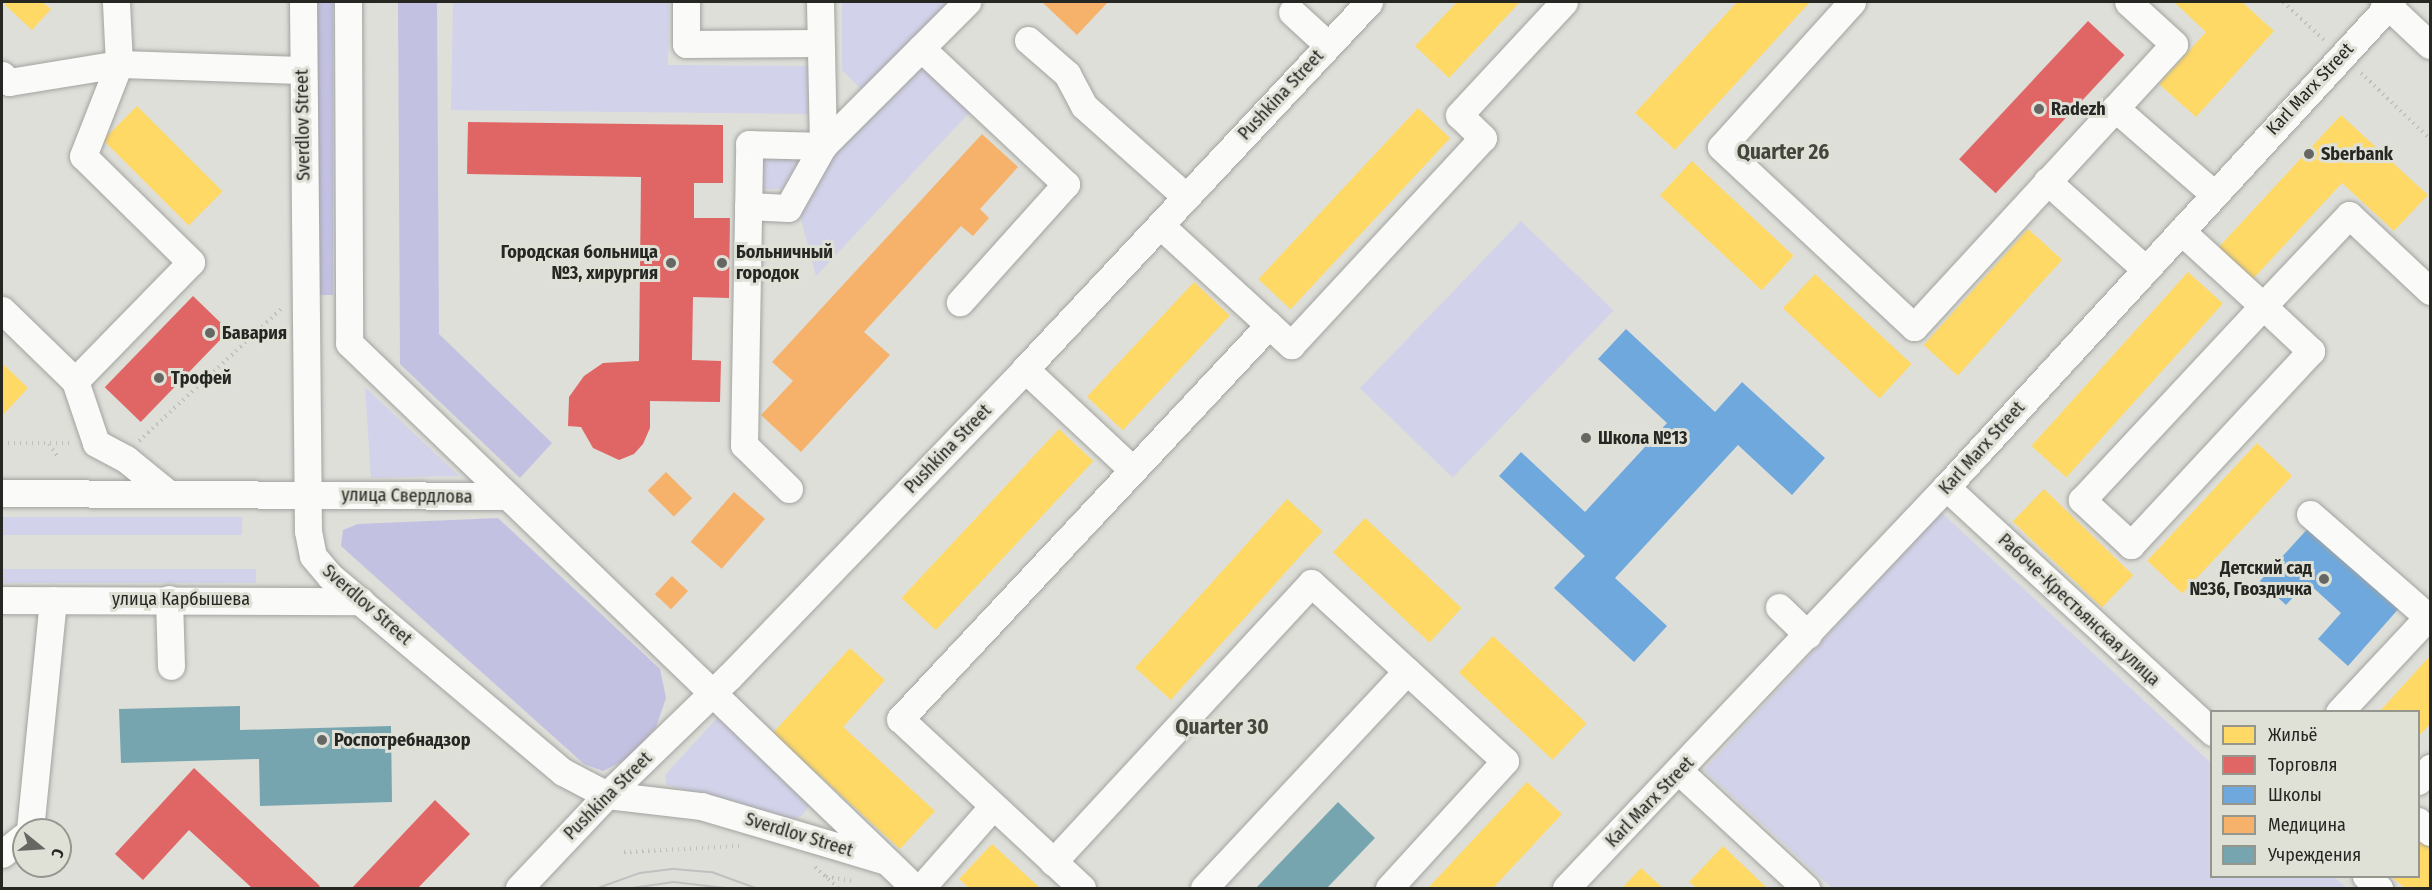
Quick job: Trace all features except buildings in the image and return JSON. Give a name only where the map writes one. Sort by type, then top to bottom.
[{"type":"street","points":[[75,381],[190,262],[83,156],[119,64],[116,2]]},
{"type":"street","name":"Sverdlov Street","points":[[303,2],[307,495],[308,531],[313,556],[330,576],[563,772],[607,795],[701,806],[883,860]]},
{"type":"street","name":"Sverdlov Street","points":[[348,2],[349,343],[883,860],[915,888]]},
{"type":"street","points":[[686,2],[686,44],[819,44]]},
{"type":"street","points":[[820,2],[819,44],[823,146]]},
{"type":"street","points":[[748,206],[788,208],[823,146],[967,2]]},
{"type":"street","name":"Pushkina Street","points":[[519,888],[607,795],[713,693],[1025,369],[1369,2]]},
{"type":"street","points":[[1160,225],[1291,345],[1483,138],[1459,115],[1564,2]]},
{"type":"street","points":[[1852,2],[1721,147],[1914,327],[2174,44],[2128,2]]},
{"type":"street","points":[[2388,3],[2430,45]]},
{"type":"street","name":"Karl Marx Street","points":[[1566,888],[1946,487],[2388,3]]},
{"type":"street","points":[[1292,12],[1328,45]]},
{"type":"street","points":[[1028,40],[1067,74],[1084,106],[1186,197]]},
{"type":"street","points":[[921,48],[1066,184],[960,302]]},
{"type":"street","points":[[2,75],[9,82],[119,64],[302,70]]},
{"type":"street","points":[[2115,108],[2214,194]]},
{"type":"street","points":[[789,489],[744,445],[749,144],[823,146]]},
{"type":"street","points":[[2048,181],[2145,269]]},
{"type":"street","points":[[2181,231],[2263,306],[2311,351],[2131,545],[2082,500],[2263,306],[2349,215],[2430,291]]},
{"type":"street","points":[[2,310],[75,381],[96,443],[126,459],[169,494]]},
{"type":"street","points":[[1082,888],[900,719],[1269,325]]},
{"type":"street","points":[[1025,369],[1133,470]]},
{"type":"street","name":"Рабоче-Крестьянская улица","points":[[1946,487],[2210,731]]},
{"type":"street","points":[[2,493],[307,495]]},
{"type":"street","name":"улица Свердлова","points":[[307,495],[507,496]]},
{"type":"street","points":[[2310,514],[2427,617],[2340,710]]},
{"type":"street","points":[[1053,862],[1311,583],[1505,761],[1389,888]]},
{"type":"street","points":[[169,599],[171,666]]},
{"type":"street","name":"улица Карбышева","points":[[2,600],[361,601]]},
{"type":"street","points":[[31,818],[53,600]]},
{"type":"street","points":[[1779,607],[1808,635]]},
{"type":"street","points":[[1204,888],[1407,671]]},
{"type":"street","points":[[1679,771],[1806,888]]},
{"type":"street","points":[[921,888],[993,806]]},
{"type":"path","points":[[2283,2],[2430,139]]},
{"type":"path","points":[[2,443],[96,443],[132,447],[287,303]]},
{"type":"path","points":[[49,443],[58,458]]},
{"type":"path","points":[[624,852],[747,846]]},
{"type":"path","points":[[808,861],[838,888]]},
{"type":"path","points":[[826,877],[854,881]]},
{"type":"shaded area","points":[[317,2],[333,2],[333,295],[317,295]]},
{"type":"shaded area","points":[[398,2],[437,2],[439,334],[552,443],[520,478],[400,364]]},
{"type":"shaded area","points":[[453,2],[669,2],[668,65],[809,66],[808,114],[451,110]]},
{"type":"shaded area","points":[[842,2],[950,2],[862,90],[842,70]]},
{"type":"shaded area","points":[[919,64],[970,112],[816,276],[799,212],[831,157]]},
{"type":"shaded area","points":[[762,157],[801,157],[782,189],[761,189]]},
{"type":"shaded area","points":[[1521,221],[1614,311],[1453,477],[1360,388]]},
{"type":"shaded area","points":[[365,387],[459,476],[371,478]]},
{"type":"shaded area","points":[[1941,512],[2210,762],[2210,878],[2335,878],[2347,888],[1832,888],[1704,770]]},
{"type":"shaded area","points":[[2,517],[242,517],[242,535],[2,535]]},
{"type":"shaded area","points":[[498,518],[660,669],[666,698],[656,727],[629,758],[603,771],[584,764],[341,546],[343,530],[358,524]]},
{"type":"shaded area","points":[[2,569],[256,569],[256,583],[2,583]]},
{"type":"shaded area","points":[[717,718],[808,798],[810,805],[802,815],[794,820],[667,785],[665,775]]},
{"type":"tram line","points":[[598,888],[640,873],[674,869],[712,872],[756,888]]},
{"type":"tram line","points":[[632,888],[674,882],[725,888]]},
{"type":"place","name":"Radezh","points":[[2039,109]]},
{"type":"place","name":"Sberbank","points":[[2309,154]]},
{"type":"place","name":"Городская больница №3, хирургия","points":[[671,263]]},
{"type":"place","name":"Больничный городок","points":[[722,263]]},
{"type":"place","name":"Бавария","points":[[210,333]]},
{"type":"place","name":"Трофей","points":[[159,378]]},
{"type":"place","name":"Школа №13","points":[[1586,438]]},
{"type":"place","name":"Детский сад №36, Гвоздичка","points":[[2324,579]]},
{"type":"place","name":"Роспотребнадзор","points":[[322,740]]},
{"type":"district","name":"Quarter 26","points":[[1783,152]]},
{"type":"district","name":"Quarter 30","points":[[1222,727]]}]
